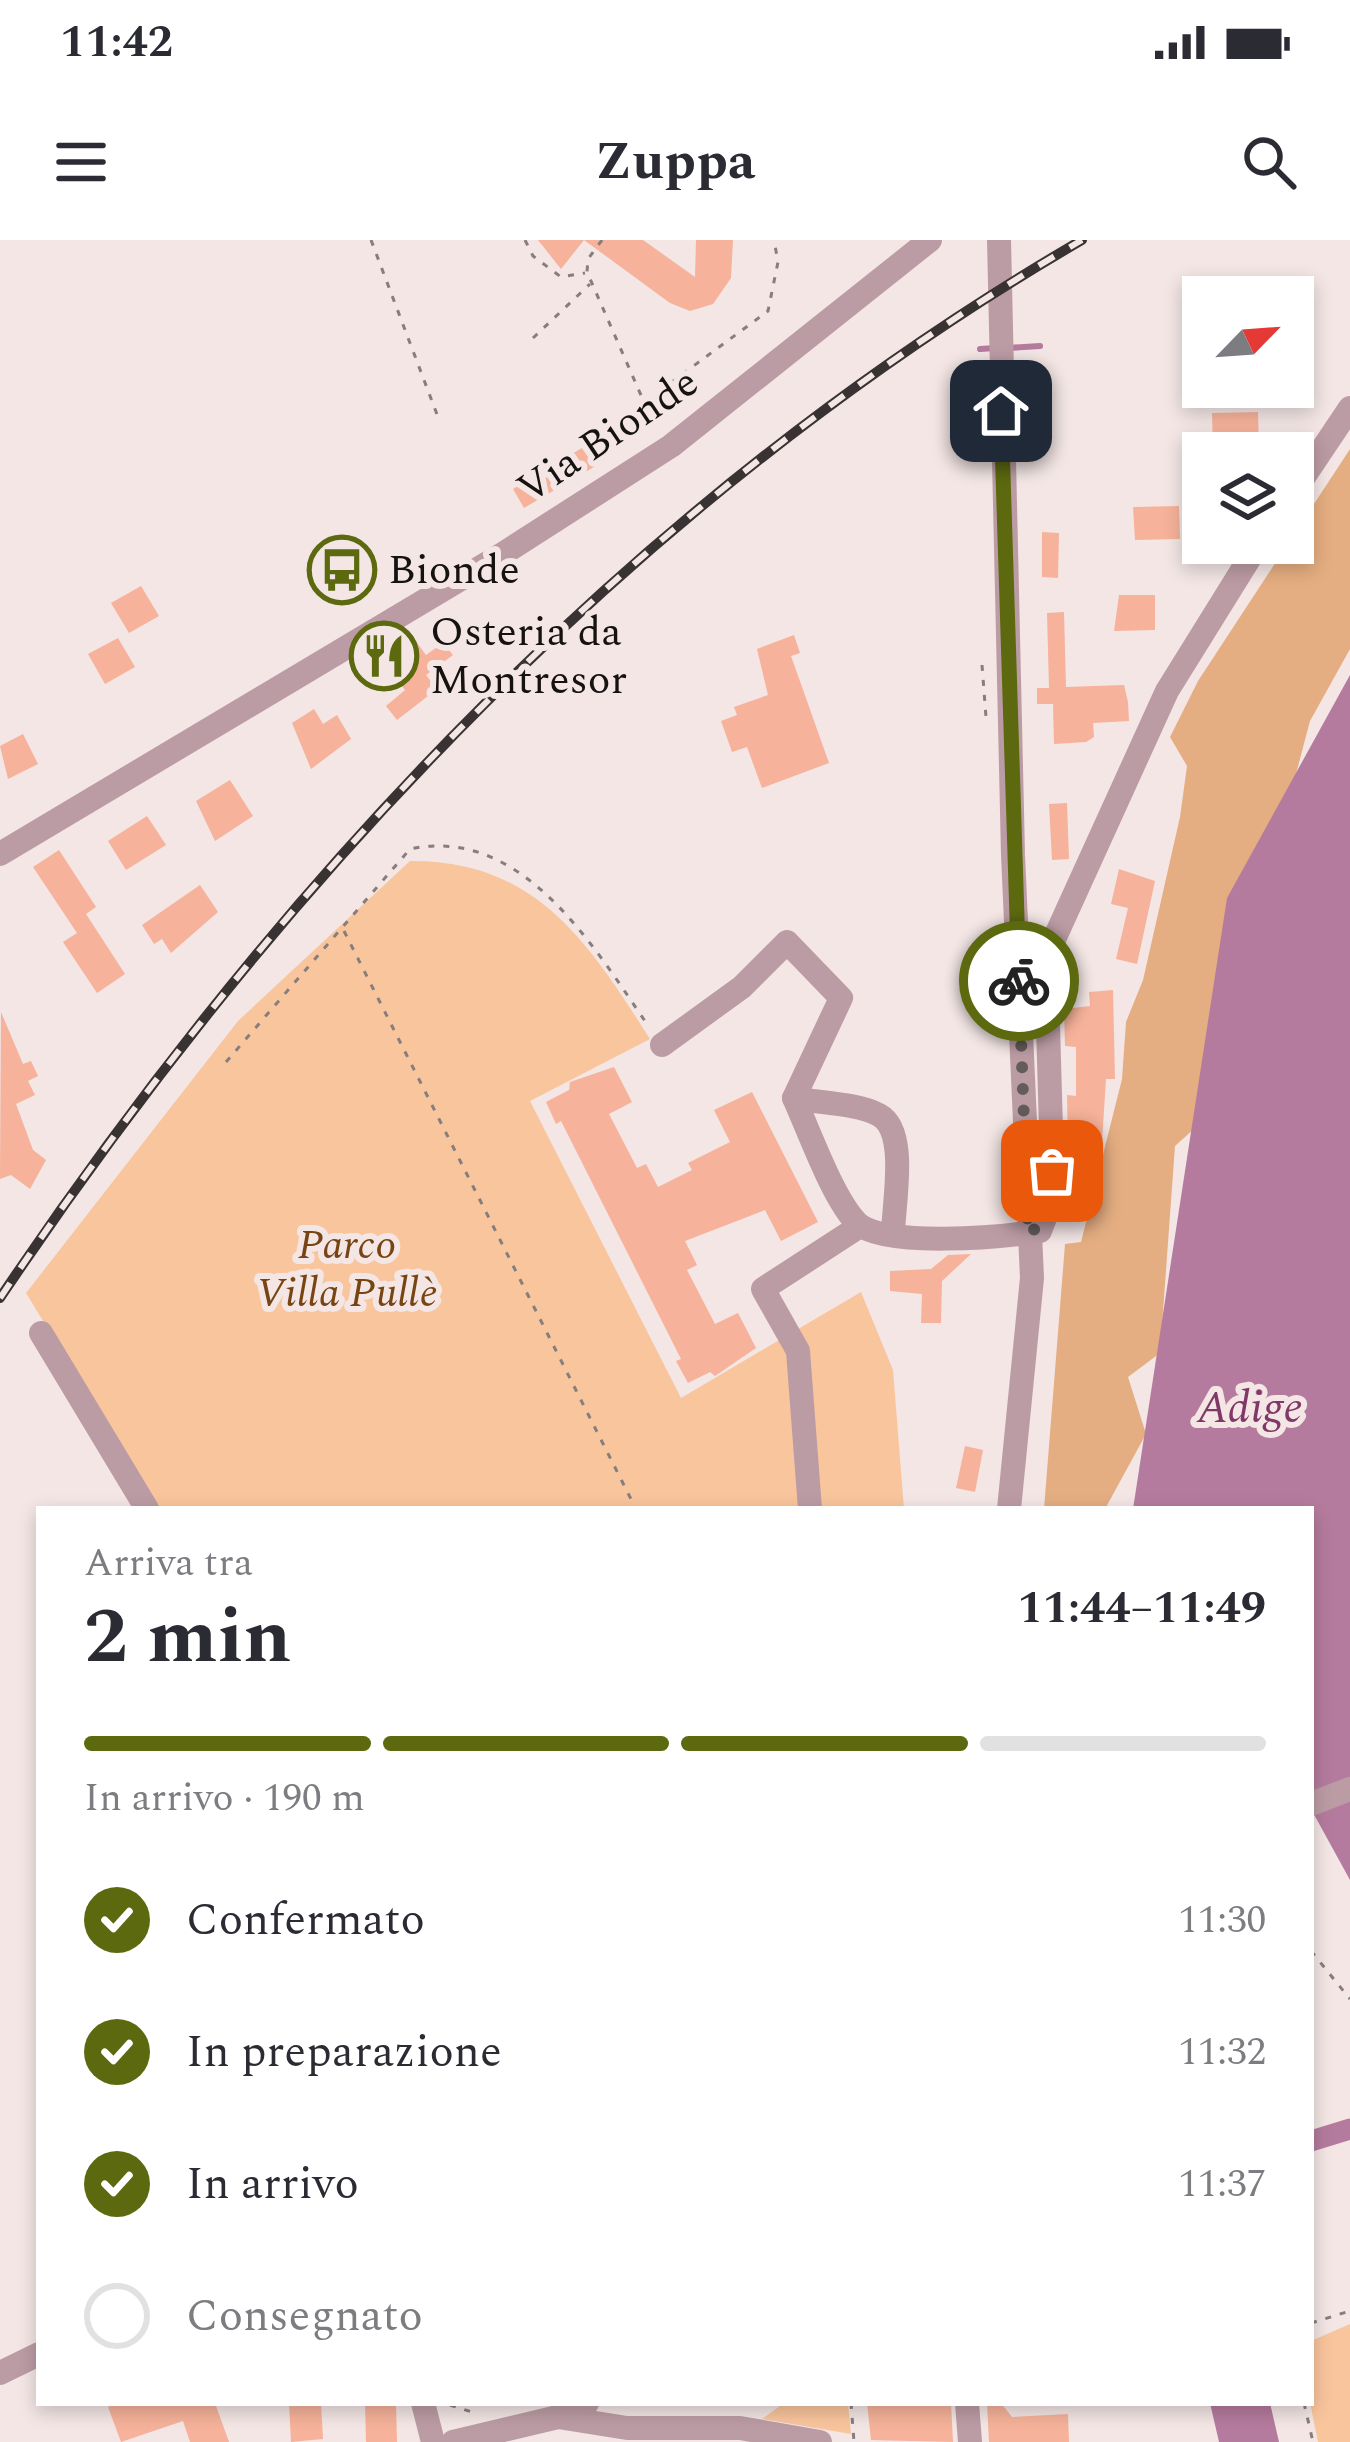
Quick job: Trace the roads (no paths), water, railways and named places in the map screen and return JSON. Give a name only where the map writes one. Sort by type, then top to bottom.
[{"type":"street","name":"Via Bionde","points":[[0,854],[658,455],[930,240]]},
{"type":"street","points":[[999,240],[1032,1307],[1009,1506]]},
{"type":"street","points":[[1314,462],[1350,408]]},
{"type":"street","points":[[794,1098],[860,1226],[874,1234],[964,1238],[1028,1233],[1047,1222],[1053,1197],[1046,957],[1167,691],[1246,564]]},
{"type":"street","points":[[662,1045],[742,987],[787,942],[841,998],[794,1098]]},
{"type":"street","points":[[794,1098],[878,1114],[891,1126],[896,1143],[893,1234]]},
{"type":"street","points":[[810,1506],[798,1351],[764,1289],[860,1226]]},
{"type":"street","points":[[41,1333],[145,1506]]},
{"type":"street","points":[[1314,1803],[1350,1789]]},
{"type":"street","points":[[0,2373],[36,2355]]},
{"type":"street","points":[[423,2406],[434,2442]]},
{"type":"street","points":[[453,2442],[558,2417],[581,2406]]},
{"type":"street","points":[[968,2406],[970,2442]]},
{"type":"street","points":[[558,2417],[627,2435],[740,2428],[820,2442]]},
{"type":"water","name":"Adige","points":[[1350,675],[1350,1880],[1314,1814],[1314,1506],[1133,1506],[1227,898]]},
{"type":"water","points":[[1211,2406],[1271,2406],[1279,2442],[1219,2442]]},
{"type":"waterway","points":[[1008,348],[1040,346]]},
{"type":"waterway","points":[[980,349],[995,348]]},
{"type":"waterway","points":[[1314,2140],[1350,2129]]},
{"type":"railway","points":[[0,1298],[110,1142],[226,991],[350,846],[481,708],[620,577],[766,455],[920,342],[1082,240]]},
{"type":"place","name":"Bionde","points":[[342,570]]},
{"type":"place","name":"Osteria da Montresor","points":[[384,656]]},
{"type":"park label","name":"Parco Villa Pullè","points":[[347,1269]]}]
